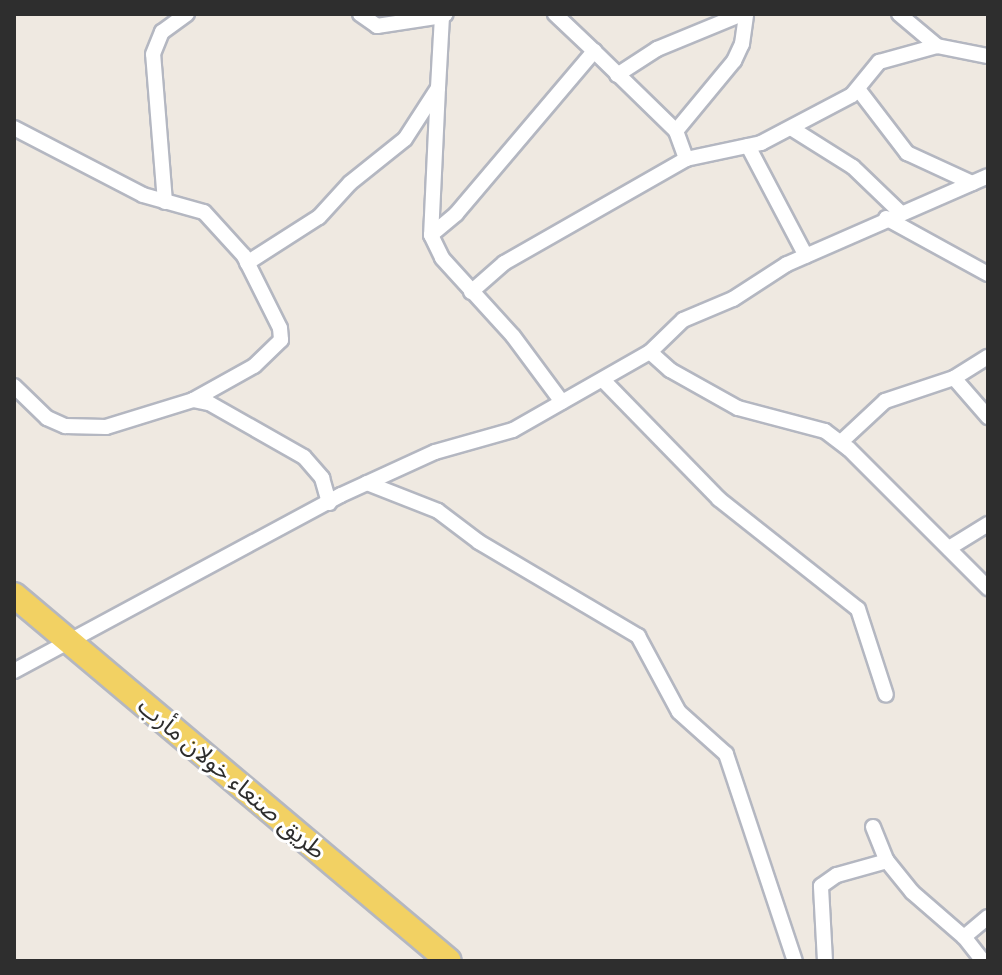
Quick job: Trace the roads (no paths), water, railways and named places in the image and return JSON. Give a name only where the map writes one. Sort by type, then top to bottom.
[{"type":"main road","name":"طريق صنعاء خولان مأرب","points":[[14,595],[449,961]]},
{"type":"street","points":[[165,202],[153,54],[162,32],[187,14]]},
{"type":"street","points":[[360,14],[377,26],[444,15],[431,235],[442,258],[513,336],[562,402]]},
{"type":"street","points":[[555,14],[676,131],[686,159]]},
{"type":"street","points":[[617,75],[657,49],[744,14],[742,44],[734,61],[676,131]]},
{"type":"street","points":[[899,14],[937,46]]},
{"type":"street","points":[[471,292],[504,263],[686,159],[748,146],[791,128],[858,89],[879,62],[937,46],[988,56]]},
{"type":"street","points":[[431,235],[456,214],[594,51]]},
{"type":"street","points":[[247,263],[319,217],[350,183],[377,166],[419,122],[438,88]]},
{"type":"street","points":[[858,89],[907,153],[972,183]]},
{"type":"street","points":[[14,128],[107,178],[165,202],[204,212],[247,263],[280,328],[281,340],[254,366],[193,400],[106,427],[65,426],[47,418],[14,386]]},
{"type":"street","points":[[791,128],[853,167],[894,216],[988,274]]},
{"type":"street","points":[[748,146],[806,256]]},
{"type":"street","points":[[14,671],[367,483],[435,452],[513,430],[650,352],[683,320],[733,299],[806,256],[988,176]]},
{"type":"street","points":[[650,352],[670,370],[738,408],[800,422],[841,442],[988,588]]},
{"type":"street","points":[[841,442],[885,401],[954,378],[988,357]]},
{"type":"street","points":[[954,378],[988,417]]},
{"type":"street","points":[[603,380],[719,499],[858,609],[886,695]]},
{"type":"street","points":[[193,400],[226,409],[304,457],[322,478],[329,503]]},
{"type":"street","points":[[367,483],[438,511],[479,542],[638,636],[679,712],[726,754],[795,961]]},
{"type":"street","points":[[949,548],[988,524]]},
{"type":"street","points":[[873,827],[887,861],[923,903],[964,937],[983,961]]},
{"type":"street","points":[[825,961],[821,886],[837,875],[887,861]]},
{"type":"street","points":[[964,937],[988,917]]}]
